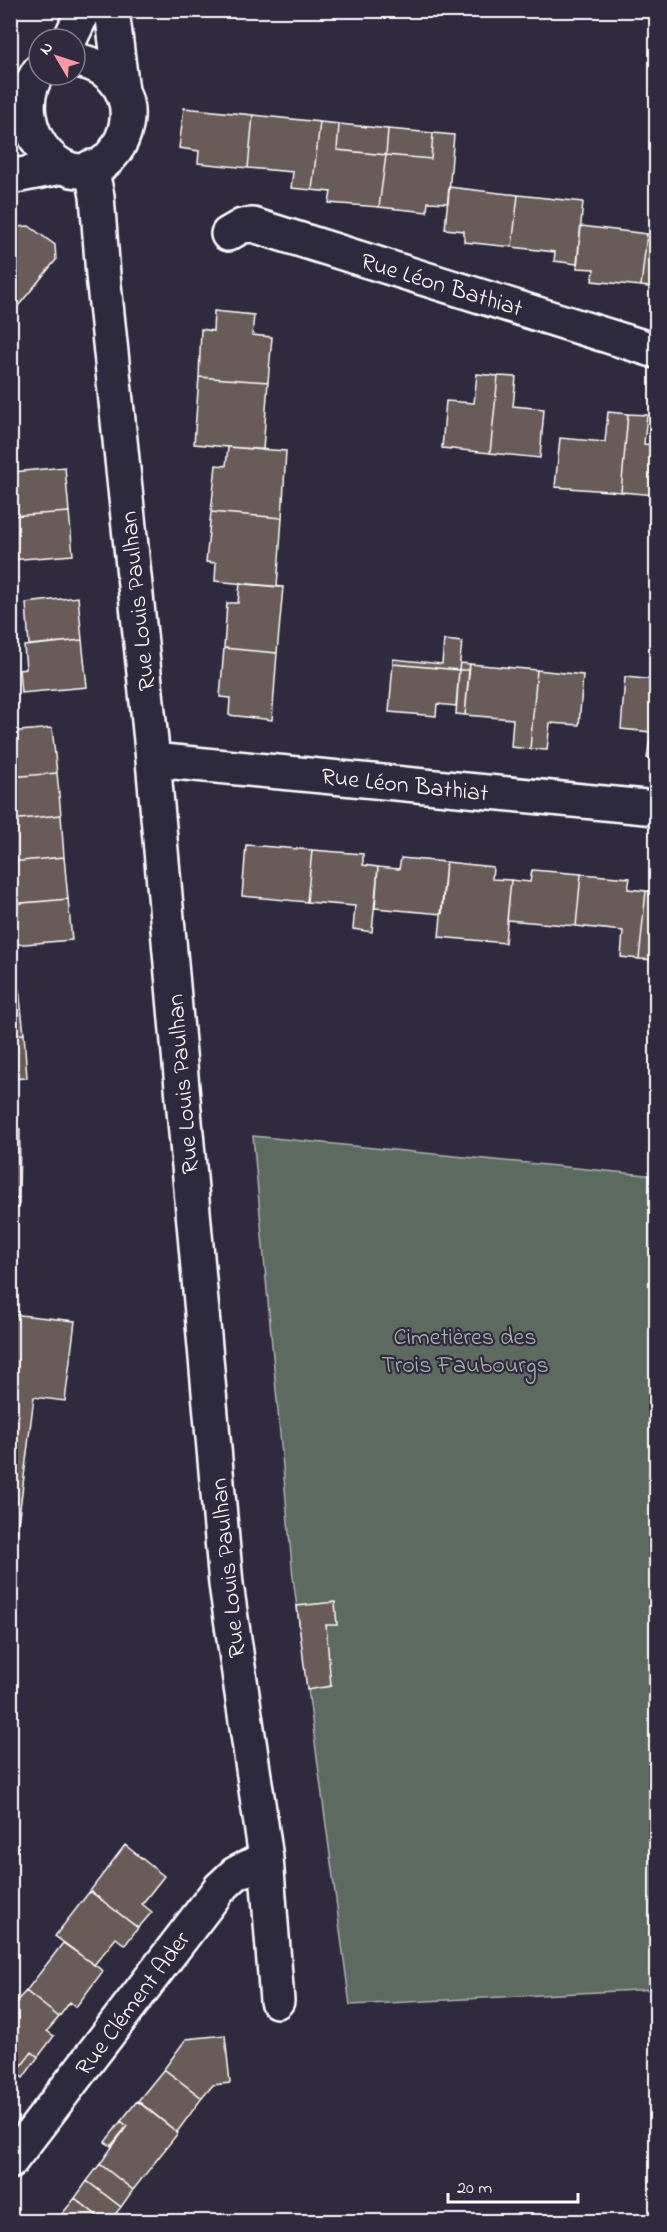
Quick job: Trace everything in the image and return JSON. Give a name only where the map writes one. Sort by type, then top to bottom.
[{"type":"street","points":[[76,27],[84,10]]},
{"type":"street","points":[[10,177],[56,168],[74,170],[91,167],[114,151],[123,135],[127,109],[122,91],[112,10]]},
{"type":"street","points":[[87,64],[104,70],[122,91]]},
{"type":"street","points":[[27,85],[14,109],[22,140],[39,160],[56,168]]},
{"type":"street","name":"Rue Louis Paulhan","points":[[91,167],[97,196],[103,275],[153,760],[226,1584],[266,1858],[277,2001]]},
{"type":"street","name":"Rue Léon Bathiat","points":[[228,234],[242,226],[253,225],[657,351]]},
{"type":"street","name":"Rue Léon Bathiat","points":[[153,760],[657,808]]},
{"type":"street","name":"Rue Clément Ader","points":[[15,2146],[220,1888],[235,1874],[266,1858]]},
{"type":"green space","name":"Cimetières des Trois Faubourgs","points":[[253,1136],[656,1176],[656,1989],[350,2005],[293,1577]]},
{"type":"building","points":[[328,10],[350,10],[348,16]]},
{"type":"building","points":[[184,108],[253,115],[248,168],[198,163],[199,151],[179,148]]},
{"type":"building","points":[[253,115],[320,122],[312,190],[291,188],[293,172],[248,168]]},
{"type":"building","points":[[320,122],[339,124],[337,150],[386,155],[379,207],[329,203],[331,192],[312,190]]},
{"type":"building","points":[[339,124],[388,129],[386,155],[337,150]]},
{"type":"building","points":[[388,129],[433,133],[431,159],[386,155]]},
{"type":"building","points":[[433,133],[454,135],[448,203],[428,202],[427,212],[379,207],[386,155],[431,159]]},
{"type":"building","points":[[449,187],[518,195],[512,247],[464,242],[464,231],[445,229]]},
{"type":"building","points":[[518,195],[583,202],[577,264],[554,261],[555,252],[512,247]]},
{"type":"building","points":[[29,226],[55,245],[56,260],[10,316],[10,233],[15,227]]},
{"type":"building","points":[[581,226],[647,234],[641,286],[592,281],[594,269],[577,268]]},
{"type":"building","points":[[647,234],[656,235],[656,288],[641,286]]},
{"type":"building","points":[[214,311],[254,315],[252,335],[272,337],[268,382],[199,377],[201,329],[213,331]]},
{"type":"building","points":[[477,374],[498,376],[490,453],[442,448],[446,401],[474,403]]},
{"type":"building","points":[[498,376],[516,377],[513,406],[544,409],[540,458],[490,453]]},
{"type":"building","points":[[199,377],[268,382],[263,450],[194,444]]},
{"type":"building","points":[[608,412],[628,414],[621,492],[555,487],[560,438],[605,442]]},
{"type":"building","points":[[628,414],[647,415],[644,444],[656,445],[656,495],[621,492]]},
{"type":"building","points":[[228,447],[286,451],[282,518],[211,512],[216,465],[226,466]]},
{"type":"building","points":[[65,467],[69,512],[10,516],[10,476],[14,476],[13,472]]},
{"type":"building","points":[[69,512],[73,555],[10,560],[10,516]]},
{"type":"building","points":[[211,512],[282,518],[277,587],[215,581],[216,563],[206,562]]},
{"type":"building","points":[[240,583],[283,587],[277,653],[224,648],[227,603],[238,603]]},
{"type":"building","points":[[78,597],[82,640],[29,645],[26,603]]},
{"type":"building","points":[[82,640],[87,687],[21,693],[19,670],[26,669],[24,646]]},
{"type":"building","points":[[444,640],[462,642],[459,670],[393,664],[393,659],[442,664]]},
{"type":"building","points":[[224,648],[277,653],[272,720],[229,715],[230,698],[220,697]]},
{"type":"building","points":[[460,663],[470,664],[469,670],[459,670]]},
{"type":"building","points":[[393,664],[459,670],[456,706],[437,704],[436,716],[389,712]]},
{"type":"building","points":[[470,664],[537,670],[530,749],[511,747],[513,719],[465,715]]},
{"type":"building","points":[[459,670],[469,670],[465,715],[456,714]]},
{"type":"building","points":[[537,670],[583,675],[579,725],[550,723],[547,750],[530,749]]},
{"type":"building","points":[[625,677],[656,680],[656,759],[647,758],[651,732],[621,729]]},
{"type":"building","points":[[52,728],[57,773],[10,777],[10,732]]},
{"type":"building","points":[[57,773],[61,815],[10,820],[10,777]]},
{"type":"building","points":[[61,815],[64,857],[10,862],[10,820]]},
{"type":"building","points":[[246,845],[312,850],[307,902],[242,896]]},
{"type":"building","points":[[312,850],[363,854],[363,865],[378,867],[372,932],[353,929],[355,906],[307,902]]},
{"type":"building","points":[[64,857],[68,899],[12,904],[10,862]]},
{"type":"building","points":[[401,858],[446,862],[442,914],[375,908],[378,867],[399,869]]},
{"type":"building","points":[[446,862],[493,867],[492,879],[511,880],[505,943],[439,937]]},
{"type":"building","points":[[532,870],[581,874],[576,926],[507,920],[511,880],[530,882]]},
{"type":"building","points":[[581,874],[630,878],[628,889],[646,891],[639,959],[621,957],[623,931],[576,926]]},
{"type":"building","points":[[646,891],[656,892],[656,960],[639,959]]},
{"type":"building","points":[[68,899],[72,940],[13,945],[10,904]]},
{"type":"building","points":[[19,989],[24,1034],[10,1035],[10,990]]},
{"type":"building","points":[[24,1034],[27,1078],[10,1079],[10,1035]]},
{"type":"building","points":[[10,1129],[20,1129],[19,1199],[10,1198]]},
{"type":"building","points":[[10,1198],[19,1199],[19,1208],[10,1207]]},
{"type":"building","points":[[10,1314],[75,1321],[65,1401],[34,1397],[10,1588]]},
{"type":"building","points":[[335,1602],[337,1625],[326,1625],[331,1686],[307,1690],[297,1606]]},
{"type":"building","points":[[125,1845],[164,1876],[142,1904],[152,1912],[138,1928],[90,1891]]},
{"type":"building","points":[[90,1891],[138,1928],[125,1945],[116,1938],[94,1965],[55,1936]]},
{"type":"building","points":[[63,1943],[103,1971],[76,2007],[70,2002],[59,2017],[26,1991]]},
{"type":"building","points":[[26,1991],[59,2017],[47,2031],[54,2036],[38,2057],[32,2052],[16,2073],[10,2069],[10,2008]]},
{"type":"building","points":[[225,2035],[230,2083],[213,2085],[202,2098],[164,2069],[186,2039]]},
{"type":"building","points":[[32,2052],[38,2057],[23,2078],[16,2073]]},
{"type":"building","points":[[164,2069],[202,2098],[177,2132],[138,2101]]},
{"type":"building","points":[[137,2101],[178,2133],[133,2190],[100,2164],[127,2126],[121,2121]]},
{"type":"building","points":[[121,2121],[127,2126],[111,2146],[105,2142]]},
{"type":"building","points":[[100,2164],[133,2190],[121,2207],[87,2181]]},
{"type":"building","points":[[87,2181],[121,2207],[109,2222],[105,2222],[75,2198]]},
{"type":"building","points":[[75,2198],[105,2222],[71,2222],[62,2214]]}]
